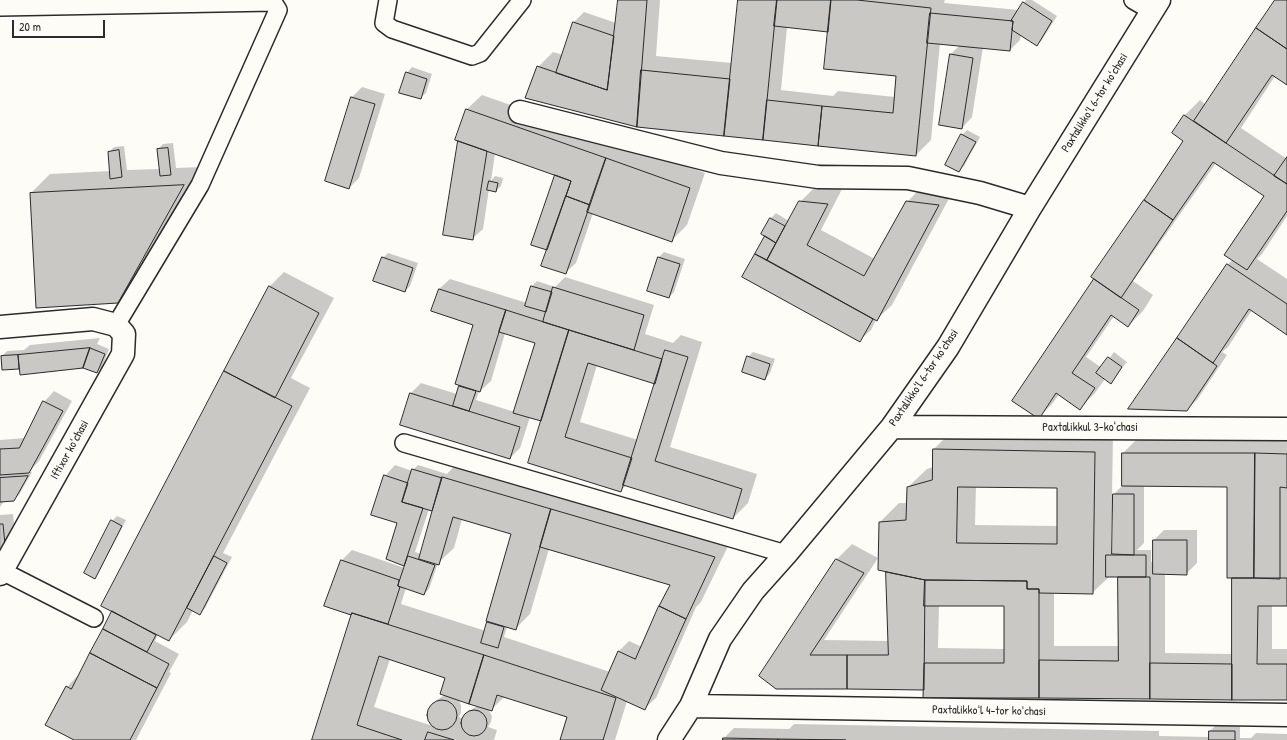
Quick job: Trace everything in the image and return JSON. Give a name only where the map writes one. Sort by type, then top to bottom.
[{"type":"street","name":"Paxtalikkoʻl 6-tor koʻchasi","points":[[669,740],[691,706],[720,639],[753,590],[786,554],[892,426],[948,347],[1030,208],[1156,5]]},
{"type":"street","points":[[520,112],[721,163],[818,177],[908,178],[980,193],[1030,208]]},
{"type":"street","points":[[0,327],[93,319],[116,325]]},
{"type":"street","name":"Iftixor koʻchasi","points":[[1,572],[123,354],[124,334],[116,325]]},
{"type":"street","name":"Paxtalikkul 3-koʻchasi","points":[[892,426],[1287,429]]},
{"type":"street","name":"Paxtalikkoʻl 4-tor koʻchasi","points":[[691,706],[1287,715]]},
{"type":"lane","points":[[388,0],[384,23],[392,29],[472,56],[480,53],[522,0]]},
{"type":"lane","points":[[1133,0],[1156,5]]},
{"type":"lane","points":[[0,7],[273,2],[278,10],[200,184],[116,325]]},
{"type":"lane","points":[[404,443],[786,554]]},
{"type":"lane","points":[[1,572],[94,618]]},
{"type":"building","points":[[618,0],[647,0],[637,127],[525,98],[537,66],[607,90]]},
{"type":"building","points":[[738,0],[777,0],[763,140],[724,136]]},
{"type":"building","points":[[777,0],[831,0],[828,32],[774,26]]},
{"type":"building","points":[[831,0],[857,0],[931,8],[916,156],[818,146],[822,106],[893,113],[896,76],[824,69]]},
{"type":"building","points":[[1275,0],[1287,0],[1287,49],[1256,28]]},
{"type":"building","points":[[1023,2],[1052,21],[1037,46],[1012,30],[1013,21],[1011,21]]},
{"type":"building","points":[[930,13],[1013,21],[1010,51],[927,43]]},
{"type":"building","points":[[573,22],[614,36],[607,90],[556,73]]},
{"type":"building","points":[[1256,28],[1287,49],[1287,85],[1272,75],[1226,143],[1194,121]]},
{"type":"building","points":[[950,54],[973,58],[962,129],[939,125]]},
{"type":"building","points":[[641,70],[730,79],[724,136],[637,127]]},
{"type":"building","points":[[406,72],[427,79],[421,99],[399,93]]},
{"type":"building","points":[[351,97],[375,104],[349,189],[325,181]]},
{"type":"building","points":[[767,100],[822,106],[818,146],[763,140]]},
{"type":"building","points":[[466,109],[606,158],[590,205],[566,196],[571,181],[455,140]]},
{"type":"building","points":[[1184,115],[1287,184],[1287,211],[1247,270],[1224,255],[1264,196],[1213,162],[1173,220],[1144,200],[1183,141],[1172,133]]},
{"type":"building","points":[[961,134],[976,142],[959,172],[945,165]]},
{"type":"building","points":[[458,141],[487,151],[473,240],[443,235]]},
{"type":"building","points":[[168,148],[171,175],[160,176],[157,149]]},
{"type":"building","points":[[119,150],[122,177],[110,179],[108,152]]},
{"type":"building","points":[[1287,157],[1287,184],[1274,176]]},
{"type":"building","points":[[606,158],[690,188],[672,242],[587,212]]},
{"type":"building","points":[[555,175],[571,181],[547,250],[531,245]]},
{"type":"building","points":[[489,181],[498,183],[496,192],[487,190]]},
{"type":"building","points":[[184,185],[118,303],[36,308],[30,193]]},
{"type":"building","points":[[566,196],[590,205],[566,274],[541,266]]},
{"type":"building","points":[[1144,200],[1173,220],[1121,298],[1091,277]]},
{"type":"building","points":[[799,201],[828,204],[807,245],[864,276],[906,201],[939,205],[877,321],[767,260]]},
{"type":"building","points":[[770,218],[785,226],[776,243],[761,234]]},
{"type":"building","points":[[765,236],[776,243],[767,260],[755,254]]},
{"type":"building","points":[[755,254],[873,319],[860,342],[742,277]]},
{"type":"building","points":[[382,257],[413,268],[405,292],[373,281]]},
{"type":"building","points":[[658,257],[680,264],[669,298],[647,291]]},
{"type":"building","points":[[1227,264],[1287,304],[1287,335],[1249,309],[1213,363],[1177,338]]},
{"type":"building","points":[[1094,279],[1139,310],[1128,327],[1111,315],[1072,373],[1095,388],[1080,410],[1056,393],[1039,419],[1012,401]]},
{"type":"building","points":[[269,286],[319,313],[275,398],[224,371]]},
{"type":"building","points":[[531,286],[552,292],[546,312],[525,306]]},
{"type":"building","points":[[553,287],[644,315],[634,350],[543,322]]},
{"type":"building","points":[[439,289],[506,310],[480,392],[455,384],[473,325],[431,311]]},
{"type":"building","points":[[506,310],[569,330],[541,421],[513,413],[535,343],[499,332]]},
{"type":"building","points":[[569,330],[662,359],[655,384],[588,363],[565,437],[632,458],[621,492],[528,463]]},
{"type":"building","points":[[1177,338],[1217,366],[1187,411],[1128,409]]},
{"type":"building","points":[[90,348],[105,354],[97,373],[83,368]]},
{"type":"building","points":[[90,348],[83,368],[20,375],[18,355]]},
{"type":"building","points":[[665,350],[688,357],[655,461],[742,489],[733,519],[623,485]]},
{"type":"building","points":[[18,355],[19,369],[2,370],[1,356]]},
{"type":"building","points":[[747,356],[770,364],[765,380],[742,372]]},
{"type":"building","points":[[1108,357],[1122,367],[1111,384],[1096,373]]},
{"type":"building","points":[[224,371],[292,406],[169,641],[101,606]]},
{"type":"building","points":[[459,386],[476,391],[469,411],[453,406]]},
{"type":"building","points":[[410,393],[520,427],[510,459],[400,425]]},
{"type":"building","points":[[43,401],[63,411],[29,473],[0,475],[0,449],[19,448]]},
{"type":"building","points":[[933,449],[1095,452],[1093,594],[1039,593],[1039,589],[1027,589],[1027,581],[925,580],[878,570],[879,522],[906,520],[907,487],[932,480]],"holes":[[[958,487],[1057,488],[1057,544],[957,543]]]},
{"type":"building","points":[[1122,453],[1255,453],[1254,578],[1227,578],[1227,487],[1122,486]]},
{"type":"building","points":[[1255,453],[1287,454],[1287,488],[1280,487],[1280,579],[1254,578]]},
{"type":"building","points":[[412,469],[442,478],[432,511],[402,502]]},
{"type":"building","points":[[384,475],[408,483],[402,502],[423,508],[404,566],[386,559],[397,523],[371,515]]},
{"type":"building","points":[[28,476],[14,501],[0,502],[0,478]]},
{"type":"building","points":[[442,477],[551,509],[516,630],[486,621],[511,534],[453,517],[439,565],[419,559]]},
{"type":"building","points":[[1113,494],[1134,494],[1134,555],[1112,554]]},
{"type":"building","points":[[551,509],[715,557],[686,619],[659,606],[670,585],[540,547]]},
{"type":"building","points":[[111,520],[122,526],[95,579],[84,573]]},
{"type":"building","points":[[0,524],[3,524],[6,555],[0,556]]},
{"type":"building","points":[[1153,540],[1187,540],[1187,575],[1153,574]]},
{"type":"building","points":[[1106,555],[1146,555],[1146,577],[1106,577]]},
{"type":"building","points":[[214,556],[227,563],[200,615],[187,608]]},
{"type":"building","points":[[408,556],[435,565],[424,595],[398,586]]},
{"type":"building","points":[[836,559],[864,573],[810,655],[847,655],[847,689],[776,689],[759,676]]},
{"type":"building","points":[[341,560],[399,580],[398,586],[400,587],[388,624],[352,613],[351,615],[324,606]]},
{"type":"building","points":[[886,572],[925,580],[924,690],[847,689],[847,655],[888,655]]},
{"type":"building","points":[[1118,577],[1150,577],[1150,699],[1039,698],[1039,660],[1118,661]]},
{"type":"building","points":[[1232,578],[1287,578],[1287,606],[1258,606],[1257,664],[1287,664],[1287,700],[1232,700]]},
{"type":"building","points":[[925,580],[1027,581],[1027,589],[1039,589],[1039,698],[923,698],[924,663],[1004,663],[1004,606],[924,606]]},
{"type":"building","points":[[659,606],[686,619],[645,710],[601,690],[618,651],[635,659]]},
{"type":"building","points":[[112,611],[156,635],[147,652],[103,629]]},
{"type":"building","points":[[352,613],[484,655],[469,704],[440,694],[445,678],[379,656],[357,725],[402,740],[312,740]]},
{"type":"building","points":[[487,622],[504,627],[498,648],[481,643]]},
{"type":"building","points":[[103,629],[169,664],[157,688],[90,653]]},
{"type":"building","points":[[90,653],[157,688],[130,740],[74,740],[45,725],[66,686],[71,689]]},
{"type":"building","points":[[484,655],[616,698],[603,740],[560,740],[567,717],[497,695],[492,711],[469,704]]},
{"type":"building","points":[[1150,663],[1232,664],[1232,700],[1150,699]]},
{"type":"building","points":[[442,700],[448,701],[456,709],[456,721],[448,729],[442,730],[436,729],[428,721],[427,715],[428,709],[436,701]]},
{"type":"building","points":[[474,710],[483,714],[487,723],[483,732],[474,736],[465,732],[461,723],[465,714]]},
{"type":"building","points":[[1209,731],[1235,731],[1235,740],[1209,740]]},
{"type":"building","points":[[428,732],[454,740],[425,740]]},
{"type":"building","points":[[723,738],[778,739],[778,740],[723,740]]},
{"type":"building","points":[[778,739],[846,740],[778,740]]}]
